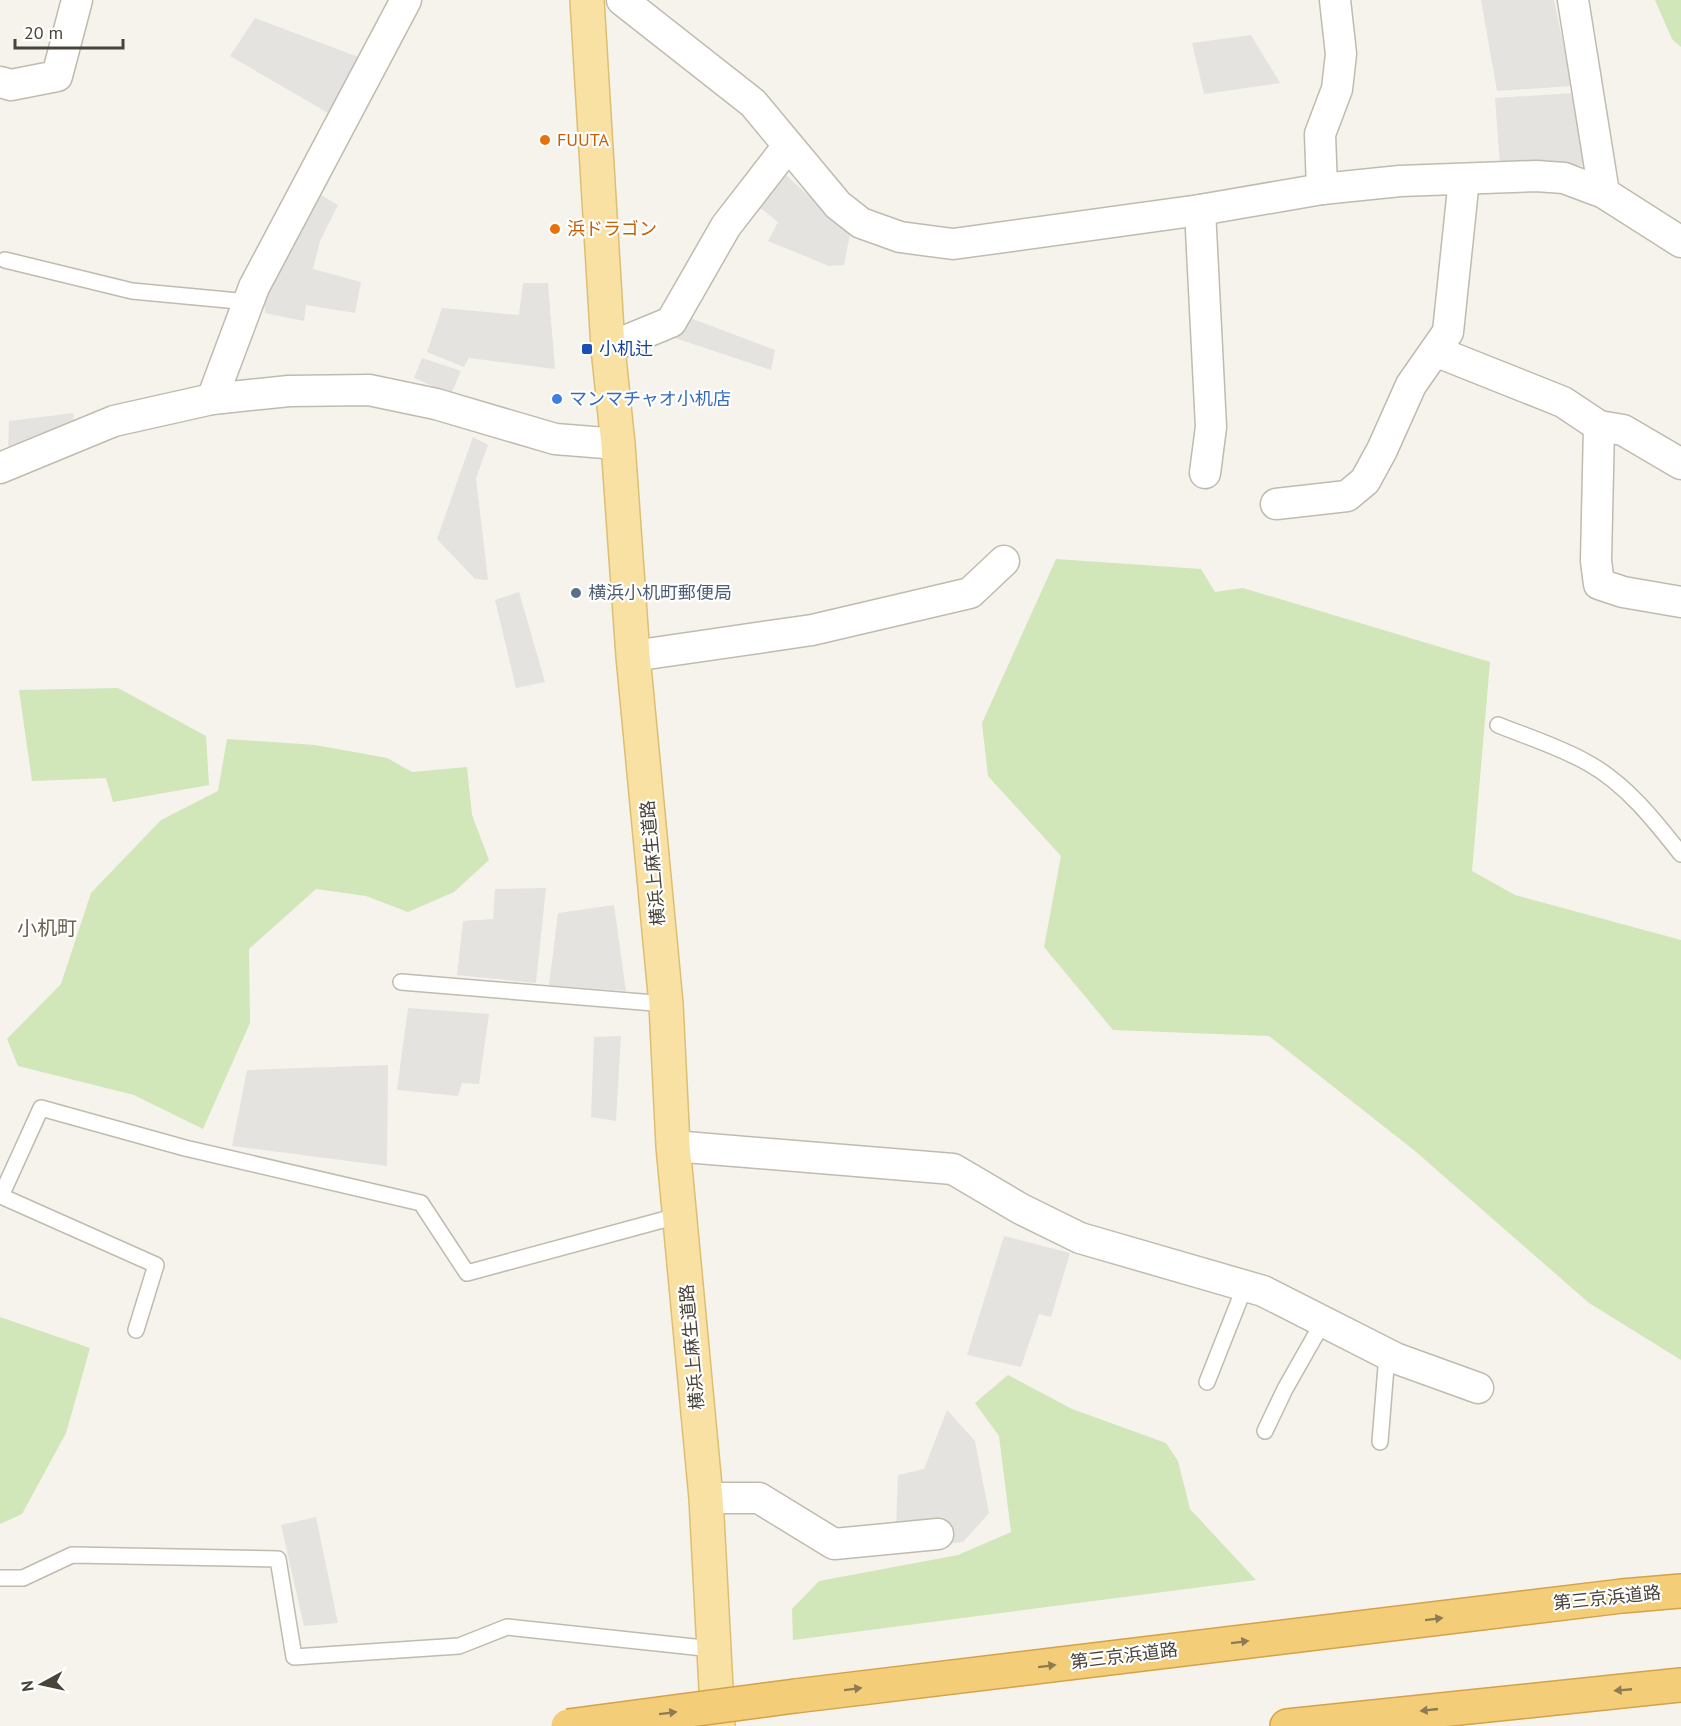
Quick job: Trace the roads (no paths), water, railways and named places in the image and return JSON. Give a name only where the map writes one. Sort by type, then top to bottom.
[{"type":"highway","name":"第三京浜道路","points":[[568,1726],[795,1696],[1610,1597],[1681,1591]]},
{"type":"highway","points":[[1287,1726],[1681,1685]]},
{"type":"main road","name":"横浜上麻生道路","points":[[588,0],[608,348],[618,444],[633,656],[666,1004],[673,1146],[706,1498],[718,1726]]},
{"type":"street","points":[[0,82],[11,85],[57,76],[77,0]]},
{"type":"street","points":[[212,399],[254,287],[406,0]]},
{"type":"street","points":[[622,0],[753,103],[838,206],[861,223],[900,237],[953,244],[1200,210],[1322,189],[1400,182],[1536,176],[1564,178],[1604,193],[1681,242]]},
{"type":"street","points":[[1322,189],[1320,134],[1337,89],[1341,54],[1335,0]]},
{"type":"street","points":[[1573,0],[1604,193]]},
{"type":"street","points":[[608,348],[670,322],[726,226],[788,146]]},
{"type":"street","points":[[1276,504],[1347,496],[1365,481],[1411,386],[1448,332],[1464,179]]},
{"type":"street","points":[[1200,210],[1211,427],[1205,473]]},
{"type":"street","points":[[1435,351],[1563,402],[1599,426],[1623,430],[1681,464]]},
{"type":"street","points":[[0,468],[114,421],[212,399],[289,391],[369,390],[436,404],[555,439],[618,444]]},
{"type":"street","points":[[1599,426],[1596,561],[1599,584],[1623,592],[1681,602]]},
{"type":"street","points":[[633,656],[812,630],[970,592],[1004,561]]},
{"type":"street","points":[[673,1146],[953,1169],[1021,1209],[1080,1238],[1263,1291],[1388,1354],[1478,1388]]},
{"type":"street","points":[[706,1498],[759,1498],[834,1544],[938,1534]]},
{"type":"lane","points":[[5,260],[132,291],[249,302]]},
{"type":"lane","points":[[1498,725],[1589,763],[1649,813],[1681,854]]},
{"type":"lane","points":[[401,982],[666,1004]]},
{"type":"lane","points":[[136,1330],[156,1265],[1,1196],[41,1107],[185,1148],[421,1203],[467,1273],[681,1215]]},
{"type":"lane","points":[[1207,1382],[1245,1286]]},
{"type":"lane","points":[[1265,1431],[1285,1389],[1323,1322]]},
{"type":"lane","points":[[1380,1442],[1388,1354]]},
{"type":"lane","points":[[0,1578],[23,1578],[72,1555],[278,1559],[294,1657],[459,1646],[507,1627],[713,1649]]},
{"type":"place","name":"FUUTA","points":[[545,140]]},
{"type":"place","name":"浜ドラゴン","points":[[555,229]]},
{"type":"place","name":"小机辻","points":[[587,349]]},
{"type":"place","name":"マンマチャオ小机店","points":[[557,399]]},
{"type":"place","name":"横浜小机町郵便局","points":[[576,593]]},
{"type":"district","name":"小机町","points":[[47,928]]}]
